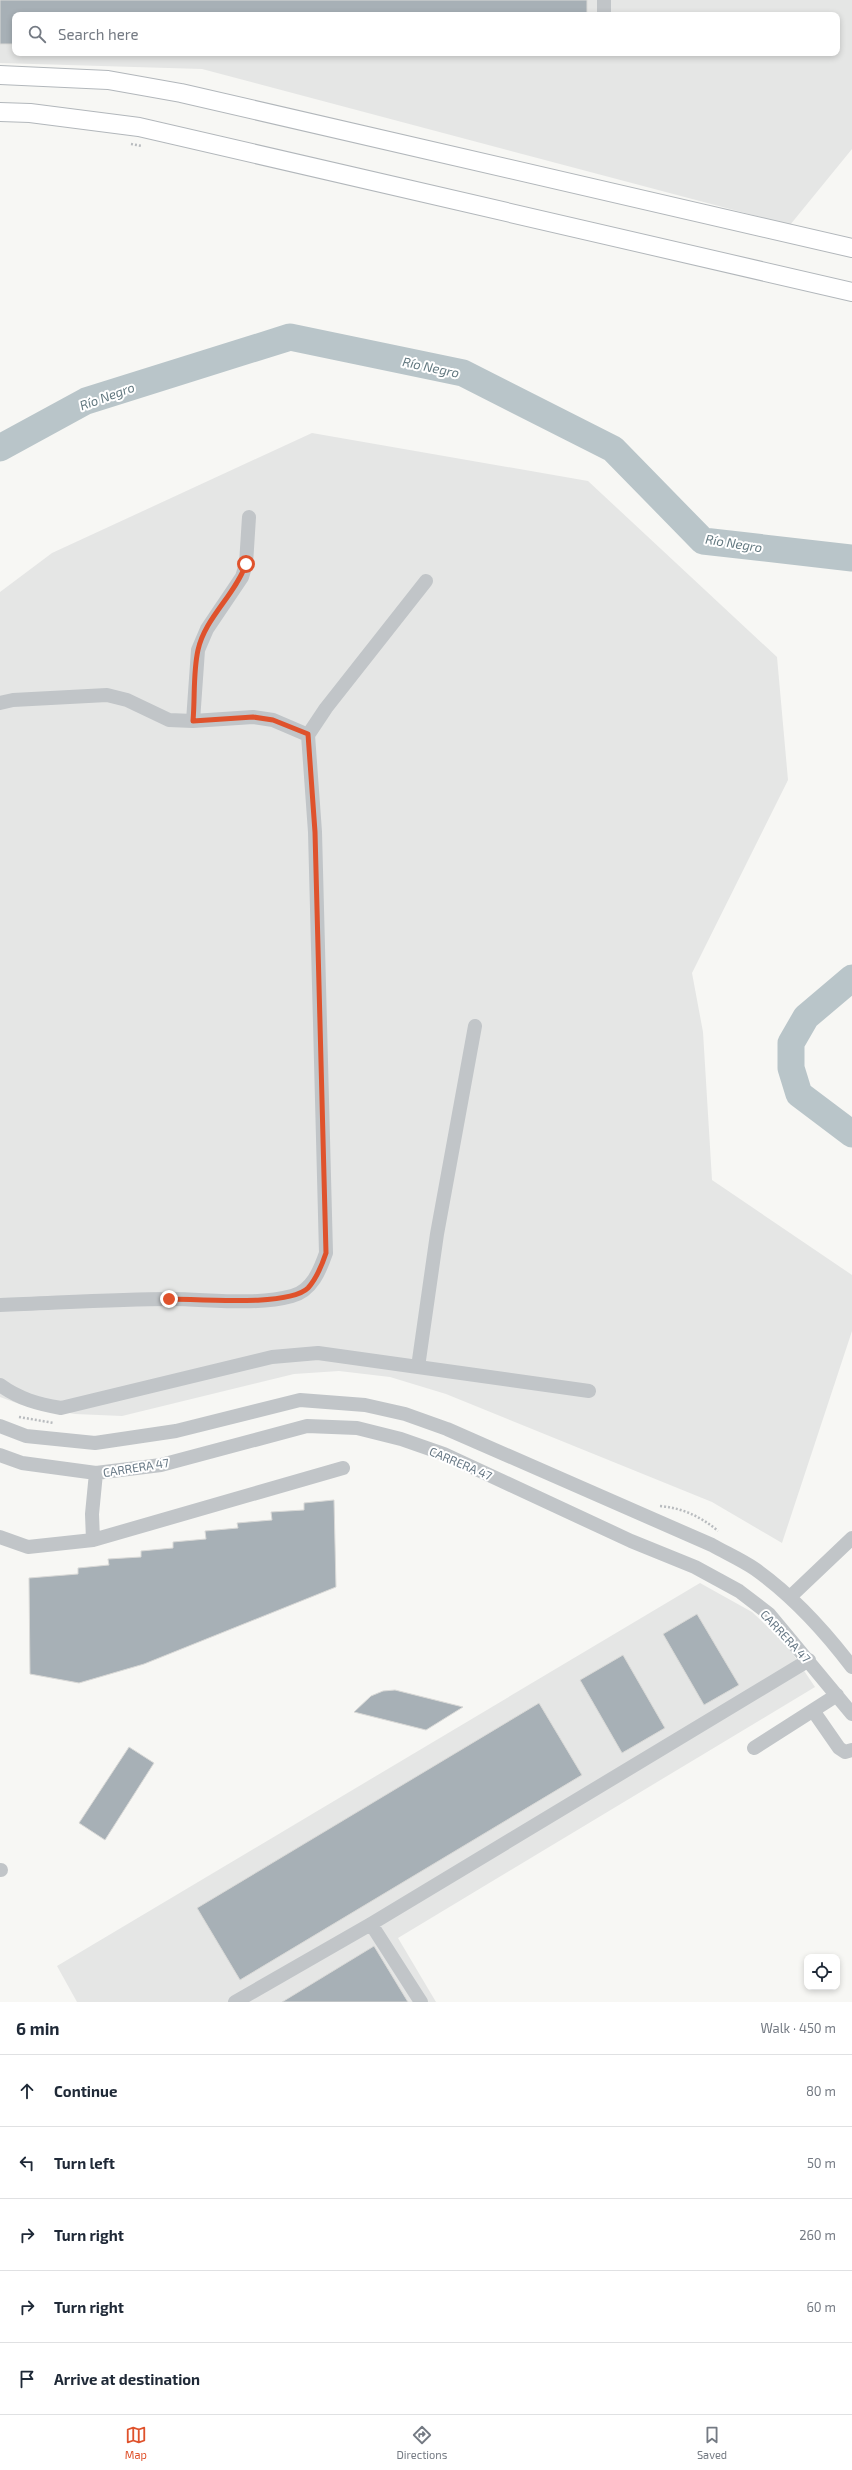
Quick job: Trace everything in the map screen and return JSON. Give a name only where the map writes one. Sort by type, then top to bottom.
[{"type":"main road","points":[[0,75],[108,80],[181,93],[852,248]]},
{"type":"main road","points":[[0,112],[30,112],[139,127],[852,292]]},
{"type":"street","points":[[604,0],[604,12]]},
{"type":"street","points":[[193,721],[198,650],[207,629],[242,577],[246,564],[249,517]]},
{"type":"street","points":[[0,1305],[169,1299],[274,1298],[293,1296],[307,1289],[320,1272],[326,1253],[315,832],[308,734],[326,708],[426,581]]},
{"type":"street","points":[[0,703],[13,700],[107,695],[127,700],[169,720],[193,721],[253,717],[273,720],[308,734]]},
{"type":"street","points":[[418,1367],[437,1234],[475,1026]]},
{"type":"street","points":[[0,1385],[10,1393],[34,1403],[61,1408],[272,1357],[318,1353],[589,1392]]},
{"type":"street","name":"CARRERA 47","points":[[0,1426],[26,1436],[95,1443],[176,1431],[300,1400],[366,1405],[405,1414],[446,1429],[712,1545],[754,1568],[790,1597],[813,1619],[852,1667]]},
{"type":"street","name":"CARRERA 47","points":[[0,1455],[22,1463],[96,1473],[161,1465],[307,1426],[357,1428],[401,1440],[444,1454],[631,1541],[695,1567],[739,1591],[769,1614],[809,1660],[852,1714]]},
{"type":"street","points":[[0,1537],[28,1547],[93,1540],[342,1468]]},
{"type":"street","points":[[93,1540],[92,1514],[96,1473]]},
{"type":"street","points":[[790,1597],[852,1538]]},
{"type":"street","points":[[235,2002],[371,1924],[809,1660]]},
{"type":"street","points":[[754,1748],[814,1712],[837,1695]]},
{"type":"street","points":[[814,1712],[840,1748],[845,1752],[852,1750]]},
{"type":"street","points":[[371,1924],[421,2002]]},
{"type":"shaded area","points":[[0,0],[852,0],[852,149],[790,225],[202,69],[0,63]]},
{"type":"shaded area","points":[[312,433],[588,481],[777,657],[788,780],[692,973],[703,1032],[712,1180],[852,1275],[852,1331],[782,1543],[712,1502],[446,1394],[390,1377],[339,1371],[294,1374],[122,1416],[75,1414],[22,1405],[0,1397],[0,592],[52,553]]},
{"type":"shaded area","points":[[700,1583],[752,1612],[786,1644],[815,1687],[398,1938],[436,2002],[77,2002],[57,1966]]},
{"type":"building","points":[[0,0],[587,0],[587,12],[12,12],[12,44],[0,44]]},
{"type":"building","points":[[334,1500],[336,1587],[144,1664],[79,1683],[30,1674],[29,1578],[78,1574],[78,1568],[109,1565],[108,1559],[141,1557],[141,1551],[173,1548],[173,1542],[206,1539],[205,1531],[238,1528],[237,1523],[272,1520],[271,1512],[304,1510],[304,1503]]},
{"type":"building","points":[[697,1614],[739,1685],[704,1705],[663,1634]]},
{"type":"building","points":[[623,1655],[665,1728],[622,1753],[580,1680]]},
{"type":"building","points":[[395,1690],[463,1707],[426,1730],[354,1712],[371,1696],[383,1691]]},
{"type":"building","points":[[539,1703],[582,1775],[240,1980],[197,1908]]},
{"type":"building","points":[[129,1747],[154,1763],[105,1840],[79,1823]]},
{"type":"building","points":[[374,1946],[408,2002],[282,2002]]},
{"type":"waterway","name":"Río Negro","points":[[0,448],[86,401],[290,337],[463,373],[613,449],[703,541],[852,558]]},
{"type":"waterway","name":"Río Negro","points":[[852,978],[806,1017],[791,1043],[791,1068],[799,1094],[852,1134]]},
{"type":"route","points":[[169,1299],[247,1300],[293,1296],[307,1289],[320,1272],[326,1253],[315,832],[308,734],[273,720],[253,717],[193,721],[198,650],[207,629],[242,577],[246,564]]}]
